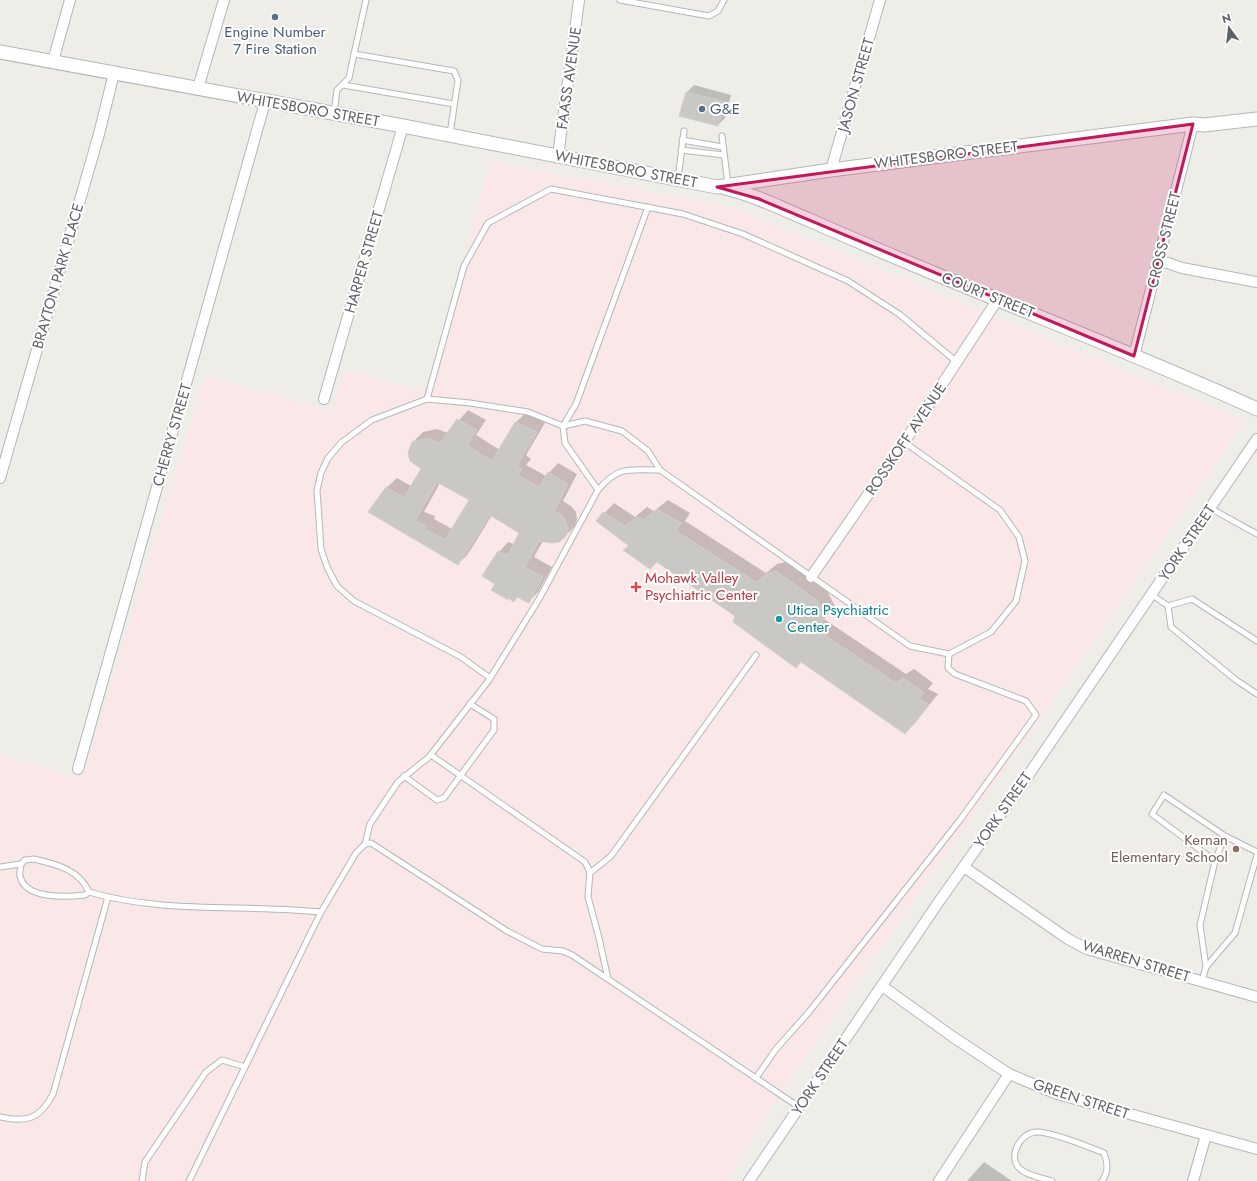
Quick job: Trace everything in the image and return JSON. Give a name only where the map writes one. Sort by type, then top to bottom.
[{"type":"street","points":[[53,61],[70,0]]},
{"type":"street","points":[[198,88],[224,0]]},
{"type":"street","name":"FAASS AVENUE","points":[[558,156],[579,0]]},
{"type":"street","name":"JASON STREET","points":[[831,170],[880,0]]},
{"type":"street","name":"WHITESBORO STREET","points":[[0,52],[722,186],[831,170],[1193,124],[1204,125],[1257,119]]},
{"type":"street","name":"BRAYTON PARK PLACE","points":[[0,478],[2,464],[99,134],[114,73]]},
{"type":"street","name":"CHERRY STREET","points":[[78,769],[265,102]]},
{"type":"street","name":"CROSS STREET","points":[[1134,356],[1193,124]]},
{"type":"street","name":"HARPER STREET","points":[[324,399],[403,126]]},
{"type":"street","name":"COURT STREET","points":[[722,186],[759,199],[1134,356],[1181,374],[1257,408]]},
{"type":"street","points":[[1159,260],[1182,268],[1257,282]]},
{"type":"street","name":"ROSSKOFF AVENUE","points":[[811,576],[904,442],[998,299]]},
{"type":"street","name":"YORK STREET","points":[[749,1181],[1025,780],[1257,439]]},
{"type":"street","name":"WARREN STREET","points":[[964,867],[1068,939],[1087,949],[1257,997]]},
{"type":"street","name":"GREEN STREET","points":[[882,986],[953,1037],[1009,1074],[1057,1094],[1257,1149]]},
{"type":"street","points":[[939,1181],[1009,1074]]},
{"type":"street","points":[[1193,1181],[1206,1135]]},
{"type":"lane","points":[[334,114],[337,90],[349,78],[366,0]]},
{"type":"lane","points":[[620,0],[709,16],[718,11],[724,0]]},
{"type":"lane","points":[[354,54],[454,71],[458,80],[450,135]]},
{"type":"lane","points":[[343,85],[454,104]]},
{"type":"lane","points":[[678,179],[684,131]]},
{"type":"lane","points":[[722,136],[724,156],[722,186]]},
{"type":"lane","points":[[682,140],[723,146]]},
{"type":"lane","points":[[681,150],[724,156]]},
{"type":"lane","points":[[427,399],[464,266],[488,223],[551,188],[683,214],[743,234],[848,281],[899,314],[957,362]]},
{"type":"lane","points":[[598,490],[565,443],[563,426],[576,404],[592,365],[648,207]]},
{"type":"lane","points":[[490,678],[462,657],[354,601],[337,586],[326,567],[321,549],[317,490],[321,473],[328,458],[342,442],[372,420],[427,399],[470,403],[528,412],[563,426],[585,421],[622,431],[648,451],[660,470],[910,646],[949,654],[991,632],[1016,601],[1025,561],[1020,537],[1000,510],[904,442]]},
{"type":"lane","points":[[188,1181],[322,912],[356,853],[364,844],[370,824],[398,782],[431,755],[490,678],[539,599],[598,490],[609,476],[624,470],[660,470]]},
{"type":"lane","points":[[1210,508],[1257,534]]},
{"type":"lane","points":[[1151,594],[1168,606],[1171,627],[1236,680],[1257,694]]},
{"type":"lane","points":[[1168,606],[1192,599],[1257,640]]},
{"type":"lane","points":[[756,1078],[776,1049],[809,1012],[960,820],[1036,715],[1026,701],[956,674],[948,668],[949,654]]},
{"type":"lane","points":[[590,873],[611,856],[756,655]]},
{"type":"lane","points":[[404,776],[440,800],[444,798],[494,730],[494,719],[470,704]]},
{"type":"lane","points":[[431,755],[585,862],[590,873],[588,897],[608,979]]},
{"type":"lane","points":[[1202,981],[1206,967],[1234,933],[1257,853],[1225,836],[1164,795],[1152,814],[1215,861]]},
{"type":"lane","points":[[1206,967],[1200,925],[1215,861],[1225,836]]},
{"type":"lane","points":[[364,844],[371,843],[507,931],[542,950],[563,951],[572,955],[799,1107]]},
{"type":"lane","points":[[0,868],[21,864],[25,860],[34,860],[61,866],[86,884],[89,892]]},
{"type":"lane","points":[[21,864],[20,875],[23,883],[29,888],[48,895],[62,897],[86,895],[89,892],[108,897],[190,907],[322,912]]},
{"type":"lane","points":[[0,1117],[12,1120],[30,1119],[46,1108],[53,1094],[108,897]]},
{"type":"lane","points":[[142,1181],[145,1162],[206,1072],[222,1060],[245,1067]]},
{"type":"lane","points":[[1050,1181],[1027,1173],[1019,1168],[1016,1162],[1015,1152],[1018,1141],[1027,1135],[1036,1132],[1071,1140],[1104,1152],[1108,1167],[1106,1176],[1102,1181]]},
{"type":"highlighted area","points":[[1193,124],[1134,356],[759,199],[717,187]]},
{"type":"shaded area","name":"Mohawk Valley Psychiatric Center","points":[[490,161],[735,208],[1246,421],[772,1107],[726,1181],[0,1181],[0,754],[82,779],[205,376],[332,411],[344,370],[427,393]]},
{"type":"building","name":"G&E","points":[[686,92],[725,102],[718,126],[679,116]]},
{"type":"building","points":[[457,419],[477,430],[467,445],[492,461],[515,422],[537,432],[517,465],[522,469],[518,475],[539,487],[548,472],[568,484],[554,511],[562,515],[566,522],[568,529],[566,536],[559,542],[552,543],[539,541],[525,567],[543,577],[529,603],[517,597],[514,602],[508,598],[508,600],[491,590],[495,584],[482,576],[498,551],[508,555],[519,533],[490,515],[458,565],[368,512],[386,487],[404,497],[421,469],[410,461],[408,453],[412,442],[427,438],[440,443]],"holes":[[[437,482],[469,500],[445,540],[425,529],[427,526],[415,521]]]},
{"type":"building","name":"Utica Psychiatric Center","points":[[657,509],[681,523],[676,531],[756,582],[767,574],[776,571],[818,601],[826,617],[816,629],[896,683],[903,678],[924,693],[919,699],[929,704],[905,734],[801,662],[796,668],[733,622],[735,616],[657,562],[650,569],[623,550],[629,546],[596,521],[603,512],[625,526],[637,517],[644,520]]},
{"type":"place","name":"Engine Number 7 Fire Station","points":[[275,17]]},
{"type":"place","name":"G&E","points":[[702,109]]},
{"type":"place","name":"Mohawk Valley Psychiatric Center","points":[[636,587]]},
{"type":"place","name":"Utica Psychiatric Center","points":[[779,619]]},
{"type":"place","name":"Kernan Elementary School","points":[[1236,849]]}]
